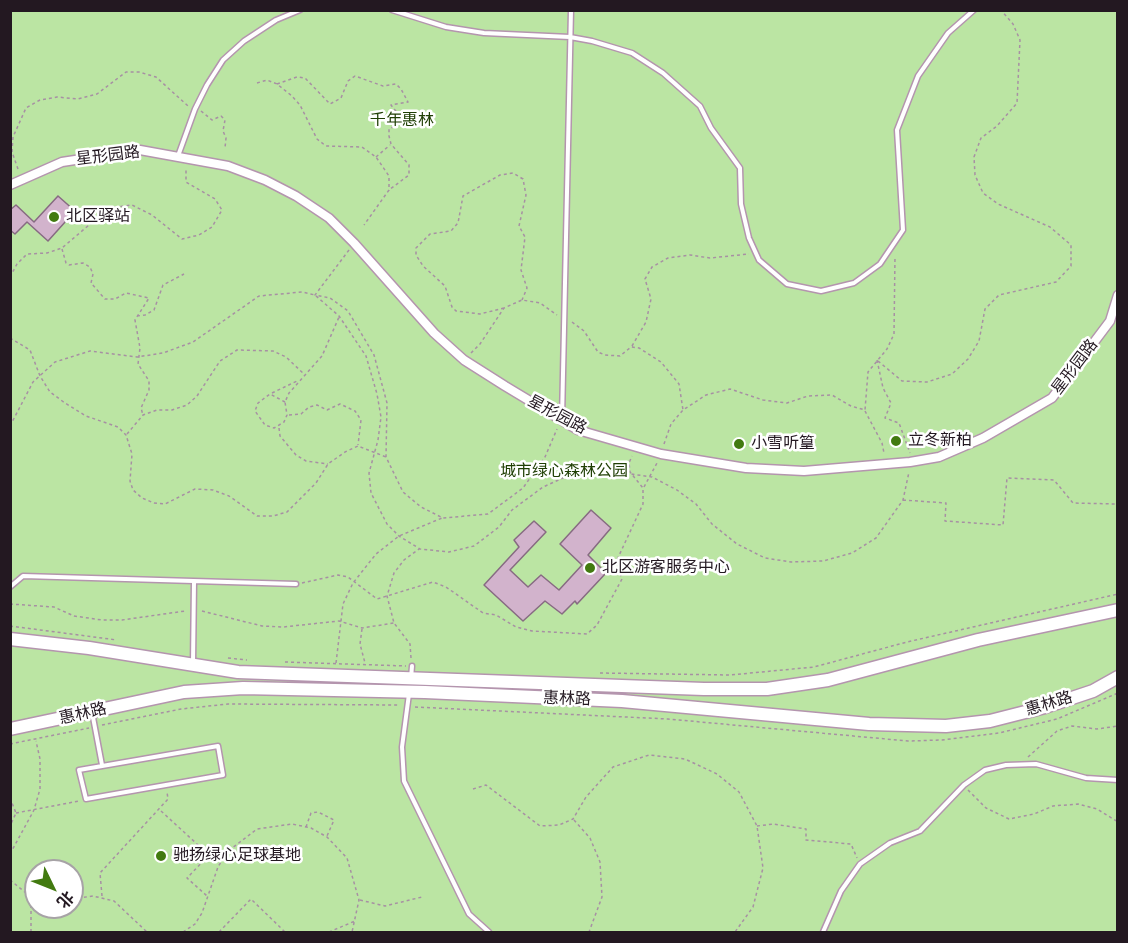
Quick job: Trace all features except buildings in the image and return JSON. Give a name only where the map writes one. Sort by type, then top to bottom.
[{"type":"main road","name":"惠林路","points":[[10,639],[89,648],[238,672],[412,672],[693,689],[767,689],[828,680],[978,640],[1118,610]]},
{"type":"main road","name":"惠林路","points":[[10,729],[184,692],[243,688],[409,691],[622,701],[869,724],[946,726],[990,721],[1045,707],[1093,690],[1118,677]]},
{"type":"street","name":"星形园路","points":[[10,185],[62,162],[140,150],[228,166],[265,180],[297,196],[329,218],[414,312],[464,360],[578,430],[661,454],[746,468],[804,471],[910,462],[939,457],[983,438],[1052,398],[1110,321],[1118,295]]},
{"type":"lane","points":[[178,156],[195,109],[223,60],[276,20],[300,10]]},
{"type":"lane","points":[[392,10],[446,27],[484,33],[570,37],[633,53],[663,73],[700,106],[711,128],[740,168],[741,204],[749,238],[759,260],[787,284],[821,291],[854,283],[880,264],[903,230],[897,130],[918,76],[948,33],[974,10]]},
{"type":"lane","points":[[562,420],[562,319],[571,10]]},
{"type":"lane","points":[[10,587],[23,576],[296,584]]},
{"type":"lane","points":[[193,666],[194,582]]},
{"type":"lane","points":[[412,672],[402,747],[404,781],[469,914],[489,933]]},
{"type":"lane","points":[[91,712],[102,765]]},
{"type":"lane","points":[[219,746],[223,775],[166,785],[86,799],[79,770],[219,746]]},
{"type":"lane","points":[[823,933],[841,891],[860,864],[890,843],[920,831],[964,784],[985,770],[1021,764],[1054,767],[1086,778],[1118,780]]},
{"type":"path","points":[[877,360],[902,381],[927,382],[952,374],[968,359],[979,341],[985,309],[999,295],[1056,282],[1071,266],[1071,245],[1050,227],[998,204],[983,193],[975,175],[974,158],[981,138],[997,126],[1017,103],[1020,40],[1013,24],[1001,10]]},
{"type":"path","points":[[22,178],[14,160],[13,137],[26,108],[40,100],[57,97],[78,99],[97,94],[126,72],[139,72],[156,77],[183,103],[205,112],[212,120],[221,117],[225,120],[222,131],[226,138],[225,148]]},
{"type":"path","points":[[277,84],[297,77],[305,78],[330,104],[341,98],[348,81],[355,76],[383,86],[396,84],[408,102],[391,105],[402,119],[399,124],[389,129],[391,144],[409,165],[409,175],[389,190],[364,225]]},
{"type":"path","points":[[257,83],[267,80],[277,84],[300,105],[317,139],[326,146],[362,147],[376,157],[389,176],[389,190]]},
{"type":"path","points":[[376,157],[391,144]]},
{"type":"path","points":[[10,277],[17,264],[27,254],[47,253],[62,248],[109,208],[132,205],[152,215],[182,239],[199,235],[212,227],[222,210],[215,200],[186,182],[188,158]]},
{"type":"path","points":[[522,300],[527,288],[521,270],[525,237],[519,226],[526,195],[523,179],[513,173],[500,175],[463,196],[458,223],[451,231],[430,234],[416,248],[416,255],[423,266],[445,286],[452,307],[456,311],[480,314],[504,308],[522,300],[540,303],[584,331],[598,352],[620,356],[631,347],[646,322],[651,299],[645,279],[652,267],[668,258],[690,255],[710,258],[755,253]]},
{"type":"path","points":[[884,453],[882,443],[865,410],[868,372],[894,333],[895,259],[898,238]]},
{"type":"path","points":[[315,296],[354,243]]},
{"type":"path","points":[[62,248],[69,266],[83,263],[90,267],[93,274],[91,283],[105,299],[116,299],[126,293],[149,298],[136,316],[140,348],[137,357],[138,364],[149,381],[149,390],[141,408],[143,416]]},
{"type":"path","points":[[136,316],[145,315],[154,310],[163,285],[184,274]]},
{"type":"path","points":[[10,426],[22,401],[40,376],[55,362],[90,351],[137,357],[163,353],[192,342],[259,296],[302,292],[330,298],[348,311],[374,355],[387,403],[386,457],[403,492],[421,507],[443,518]]},
{"type":"path","points":[[315,296],[339,316],[366,356],[377,394],[381,417],[369,473],[371,494],[380,514],[399,536],[420,549],[449,552],[474,546],[543,487],[574,473],[603,470],[630,472],[652,477],[696,504],[712,524],[737,544],[765,558],[791,562],[823,561],[852,553],[876,538],[903,500],[910,462],[910,448],[899,423],[885,418],[886,410],[891,403],[883,388],[877,360]]},
{"type":"path","points":[[464,360],[480,344],[504,308]]},
{"type":"path","points":[[279,427],[265,425],[255,411],[258,403],[305,375],[322,356],[339,316]]},
{"type":"path","points":[[10,338],[30,350],[40,376],[50,392],[64,404],[86,416],[118,427],[126,435],[132,454],[130,481],[134,490],[142,498],[154,503],[165,504],[195,489],[213,490],[229,496],[257,516],[273,516],[288,512],[316,483],[328,464],[358,446]]},
{"type":"path","points":[[631,347],[639,348],[661,362],[671,374],[679,384],[683,410]]},
{"type":"path","points":[[126,435],[143,416],[157,410],[172,410],[187,405],[197,396],[220,361],[237,350],[273,351],[286,357],[305,375]]},
{"type":"path","points":[[298,381],[285,402],[287,415],[279,427],[280,436],[296,455],[306,461],[328,464]]},
{"type":"path","points":[[643,488],[652,477],[671,424],[683,410],[706,395],[730,389],[764,400],[788,403],[808,396],[832,395],[851,406],[865,410]]},
{"type":"path","points":[[270,394],[285,402]]},
{"type":"path","points":[[287,415],[301,414],[309,407],[318,405],[327,410],[340,404],[355,411],[361,420],[358,446]]},
{"type":"path","points":[[336,663],[339,621],[343,604],[353,583],[376,554],[399,536],[443,518],[488,514],[507,502],[523,488],[539,465],[562,420]]},
{"type":"path","points":[[358,446],[386,457]]},
{"type":"path","points":[[296,584],[324,580],[338,575],[348,577],[377,599],[434,582],[446,587],[483,613],[496,615],[516,627],[532,631],[587,634],[597,626],[622,579],[616,562],[623,541],[638,518],[643,504],[643,488],[630,472],[629,462],[636,447]]},
{"type":"path","points":[[903,500],[946,503],[945,521],[1003,525],[1007,478],[1054,480],[1073,503],[1117,504],[1118,474]]},
{"type":"path","points":[[276,661],[365,664],[412,672],[410,644],[394,623],[387,596],[394,573],[404,560],[420,549]]},
{"type":"path","name":"惠林路","points":[[598,673],[730,675],[814,667],[907,642],[1118,594]]},
{"type":"path","points":[[10,603],[54,607],[74,616],[102,620],[123,620],[193,610],[209,611],[262,626],[284,627],[339,621],[362,628],[394,623]]},
{"type":"path","points":[[10,626],[124,642]]},
{"type":"path","points":[[362,628],[360,644],[365,664]]},
{"type":"path","points":[[224,658],[255,661]]},
{"type":"path","name":"惠林路","points":[[10,744],[181,709],[228,704],[380,704],[668,719],[908,741],[942,740],[999,733],[1057,719],[1118,693]]},
{"type":"path","points":[[1021,764],[1057,731],[1072,726],[1096,729],[1118,726]]},
{"type":"path","points":[[10,854],[34,810],[39,789],[40,759],[36,740]]},
{"type":"path","points":[[473,789],[486,785],[540,826],[559,825],[573,819],[586,797],[613,767],[649,755],[685,759],[717,774],[739,792],[757,826],[763,868],[753,908],[735,933]]},
{"type":"path","points":[[964,784],[977,801],[1009,819],[1027,817],[1053,806],[1078,804],[1097,809],[1118,822]]},
{"type":"path","points":[[102,896],[100,873],[168,799],[166,785]]},
{"type":"path","points":[[10,798],[16,813],[10,826]]},
{"type":"path","points":[[16,813],[86,799]]},
{"type":"path","points":[[159,809],[209,855],[187,878],[208,896]]},
{"type":"path","points":[[306,827],[311,813],[318,812],[334,820],[327,837]]},
{"type":"path","points":[[573,819],[590,838],[600,862],[602,897],[589,933]]},
{"type":"path","points":[[183,933],[202,913],[218,867],[227,852],[257,829],[292,824],[306,827],[327,837],[347,858],[359,900],[352,933]]},
{"type":"path","points":[[757,826],[773,824],[806,829],[806,840],[851,844],[860,864]]},
{"type":"path","points":[[10,880],[24,891]]},
{"type":"path","points":[[84,898],[102,896],[114,901],[147,933]]},
{"type":"path","points":[[359,900],[385,906],[422,897]]},
{"type":"path","points":[[219,933],[251,899],[285,933]]},
{"type":"path","points":[[329,933],[356,920]]},
{"type":"path","points":[[188,929],[191,933]]},
{"type":"green space","name":"城市绿心森林公园","points":[[10,11],[1117,11],[1117,932],[11,932]]},
{"type":"place","name":"北区驿站","points":[[54,217]]},
{"type":"place","name":"立冬新柏","points":[[896,441]]},
{"type":"place","name":"小雪听篁","points":[[739,444]]},
{"type":"place","name":"北区游客服务中心","points":[[590,568]]},
{"type":"place","name":"驰扬绿心足球基地","points":[[161,856]]},
{"type":"park label","name":"千年惠林","points":[[402,121]]}]
